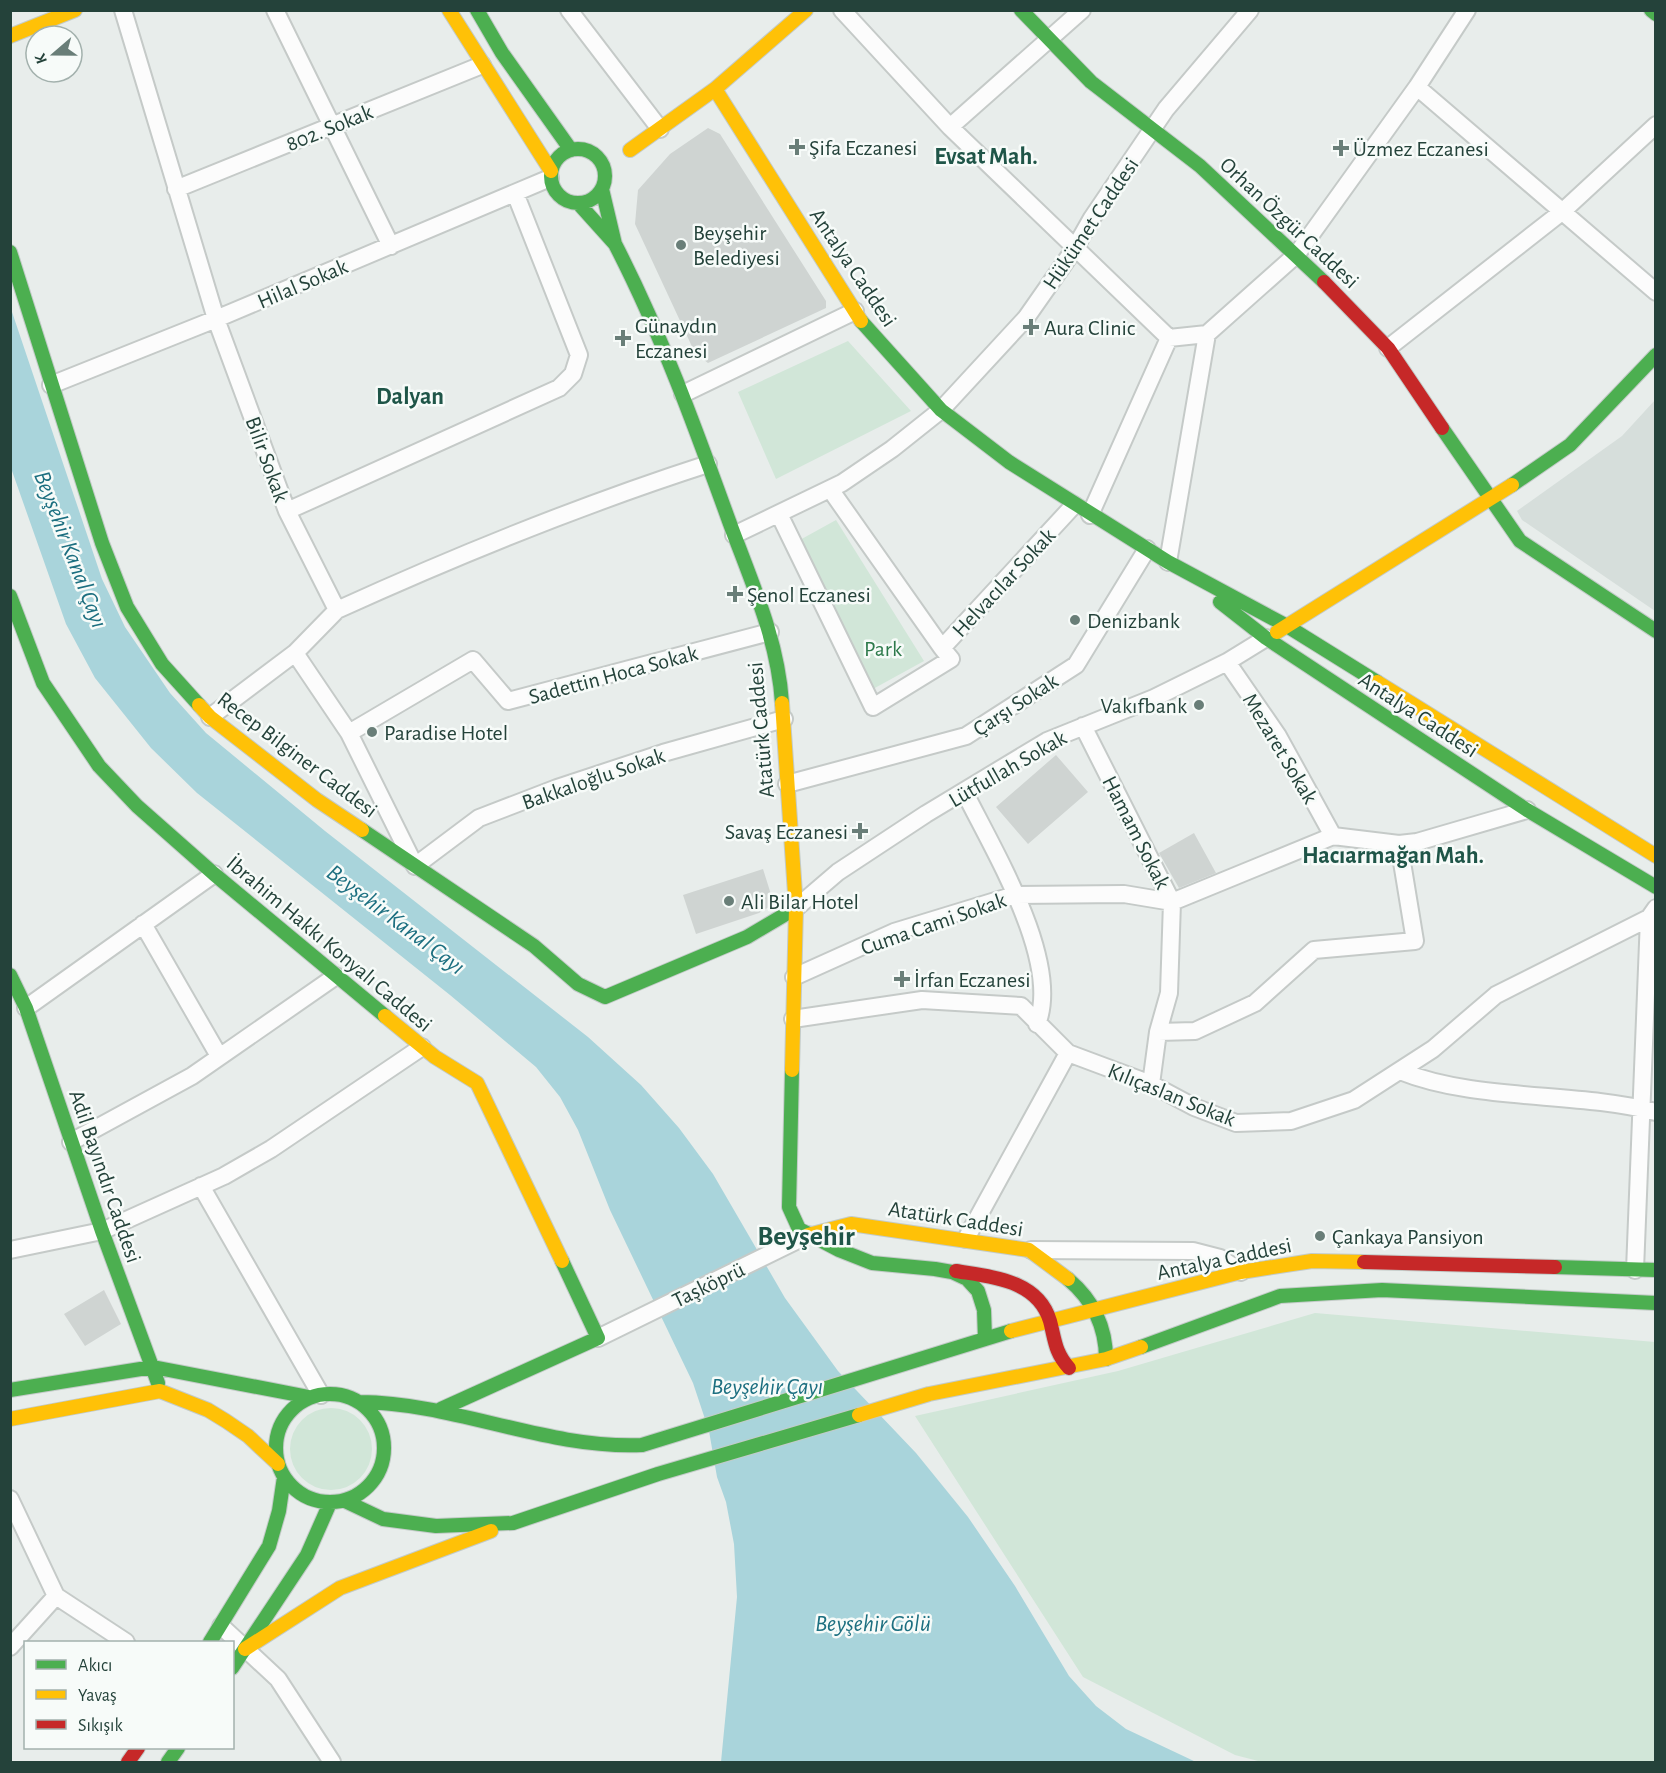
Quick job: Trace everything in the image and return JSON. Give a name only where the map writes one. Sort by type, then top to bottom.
[{"type":"main road","points":[[10,36],[75,10]]},
{"type":"main road","points":[[449,10],[551,174],[559,197],[579,204],[615,244]]},
{"type":"main road","points":[[477,10],[502,53],[571,150]]},
{"type":"main road","points":[[579,204],[592,199],[612,162],[715,89],[806,10]]},
{"type":"main road","name":"Orhan Özgür Caddesi","points":[[1021,10],[1091,82],[1200,166],[1297,254],[1388,348],[1520,542],[1656,631]]},
{"type":"main road","points":[[1652,10],[1656,14]]},
{"type":"main road","name":"Antalya Caddesi","points":[[715,89],[866,329],[940,410],[1009,462],[1090,515],[1168,562],[1287,626],[1656,856]]},
{"type":"main road","points":[[551,174],[557,158],[571,150],[583,149],[612,162]]},
{"type":"main road","points":[[612,162],[615,244]]},
{"type":"main road","name":"Atatürk Caddesi","points":[[615,244],[633,279],[683,394],[770,632],[780,674],[796,908],[789,1207],[799,1229],[808,1235],[851,1224],[1029,1250],[1068,1277],[1095,1309],[1105,1332],[1106,1359]]},
{"type":"main road","name":"Recep Bilginer Caddesi","points":[[10,252],[102,543],[127,607],[162,664],[210,717],[317,800],[534,945],[578,984],[605,997],[747,937],[796,908]]},
{"type":"main road","points":[[1266,638],[1492,499],[1570,444],[1656,355]]},
{"type":"main road","name":"Antalya Caddesi","points":[[1168,562],[1266,638],[1527,810],[1656,886]]},
{"type":"main road","name":"İbrahim Hakkı Konyalı Caddesi","points":[[10,596],[43,683],[99,766],[137,806],[214,874],[422,1047],[477,1083],[598,1338]]},
{"type":"main road","name":"Adil Bayındır Caddesi","points":[[10,975],[26,1008],[102,1231],[160,1391]]},
{"type":"main road","points":[[808,1235],[872,1263],[1014,1281],[1028,1290],[1050,1320],[1053,1345],[1069,1368]]},
{"type":"main road","name":"Antalya Caddesi","points":[[360,1402],[398,1403],[441,1409],[612,1448],[651,1442],[917,1358],[1050,1320],[1241,1272],[1312,1261],[1656,1270]]},
{"type":"main road","points":[[956,1272],[974,1287],[985,1306],[985,1339]]},
{"type":"main road","points":[[245,1649],[340,1588],[513,1523],[658,1474],[928,1394],[1106,1359],[1280,1296],[1382,1290],[1656,1303]]},
{"type":"main road","points":[[441,1409],[598,1338]]},
{"type":"main road","points":[[10,1390],[153,1367],[315,1396],[344,1395],[360,1402],[373,1414],[382,1430],[385,1448],[382,1466],[374,1482],[361,1494],[338,1502],[307,1555],[234,1665]]},
{"type":"main road","points":[[10,1419],[160,1391],[208,1410],[248,1436],[303,1496],[338,1502],[383,1520],[436,1526],[513,1523]]},
{"type":"main road","points":[[211,1641],[269,1546],[279,1511],[281,1470],[276,1448],[278,1432],[285,1418],[296,1406],[315,1396]]},
{"type":"main road","points":[[128,1762],[137,1749]]},
{"type":"main road","points":[[168,1762],[177,1749]]},
{"type":"street","name":"Bilir Sokak","points":[[123,10],[216,319],[287,511],[337,610]]},
{"type":"street","points":[[274,10],[391,246]]},
{"type":"street","points":[[569,10],[660,129]]},
{"type":"street","points":[[842,10],[950,127],[1169,338],[1207,334],[1297,254],[1417,87],[1467,10]]},
{"type":"street","points":[[950,127],[1082,10]]},
{"type":"street","name":"Hükümet Caddesi","points":[[734,536],[830,489],[892,449],[940,410],[1026,318],[1166,109],[1250,10]]},
{"type":"street","name":"802. Sokak","points":[[176,189],[482,65]]},
{"type":"street","points":[[1417,87],[1656,292]]},
{"type":"street","points":[[1388,348],[1563,211],[1656,124]]},
{"type":"street","name":"Hilal Sokak","points":[[51,385],[391,246],[515,193],[551,174]]},
{"type":"street","points":[[287,511],[559,388],[573,374],[579,355],[515,193]]},
{"type":"street","points":[[683,394],[855,311]]},
{"type":"street","points":[[1168,562],[1207,334]]},
{"type":"street","points":[[1090,515],[1169,338]]},
{"type":"street","points":[[210,717],[295,653],[337,610],[486,544],[640,486],[708,464]]},
{"type":"street","name":"Helvacılar Sokak","points":[[830,489],[942,648],[1074,505]]},
{"type":"street","points":[[779,514],[873,707],[951,659],[942,648]]},
{"type":"street","name":"Çarşı Sokak","points":[[787,784],[966,736],[1076,665],[1147,549]]},
{"type":"street","name":"Sadettin Hoca Sokak","points":[[349,733],[473,660],[508,701],[770,632]]},
{"type":"street","name":"Lütfullah Sokak","points":[[796,908],[838,872],[1047,741],[1154,698],[1227,662],[1266,638]]},
{"type":"street","points":[[295,653],[349,733],[416,866]]},
{"type":"street","name":"Mezaret Sokak","points":[[1227,662],[1278,736],[1333,836]]},
{"type":"street","name":"Bakkaloğlu Sokak","points":[[416,866],[479,818],[557,788],[663,753],[784,719]]},
{"type":"street","name":"Hamam Sokak","points":[[1083,726],[1172,902],[1169,993],[1158,1032],[1151,1084]]},
{"type":"street","points":[[964,791],[1015,895],[1034,942],[1042,974],[1043,1003],[1037,1024]]},
{"type":"street","points":[[1172,902],[1333,836],[1399,844],[1417,842],[1527,810]]},
{"type":"street","points":[[1158,1032],[1195,1031],[1255,1003],[1314,950],[1415,941],[1399,844]]},
{"type":"street","points":[[26,1008],[214,874]]},
{"type":"street","name":"Cuma Cami Sokak","points":[[794,977],[894,932],[1015,895],[1124,894],[1172,902]]},
{"type":"street","points":[[1635,1270],[1649,1110],[1652,913]]},
{"type":"street","name":"Kılıçaslan Sokak","points":[[793,1019],[922,1000],[1021,1006],[1068,1053],[1151,1084],[1194,1107],[1236,1123],[1291,1121],[1354,1100],[1433,1050],[1496,995],[1652,913]]},
{"type":"street","points":[[142,924],[219,1056]]},
{"type":"street","points":[[71,1142],[192,1076],[336,976]]},
{"type":"street","points":[[10,1250],[102,1231],[201,1186],[272,1149],[422,1047]]},
{"type":"street","points":[[966,1239],[1068,1053]]},
{"type":"street","points":[[1400,1071],[1419,1079],[1649,1110]]},
{"type":"street","points":[[201,1186],[315,1396]]},
{"type":"street","name":"Taşköprü","points":[[598,1338],[808,1235]]},
{"type":"street","points":[[1029,1250],[1193,1251],[1220,1258],[1241,1272]]},
{"type":"street","points":[[10,1499],[56,1596],[124,1641]]},
{"type":"street","points":[[10,1647],[56,1596]]},
{"type":"street","points":[[221,1626],[278,1679],[332,1762]]},
{"type":"shaded area","points":[[1655,400],[1655,611],[1522,520],[1517,511],[1622,436]]},
{"type":"green space","points":[[848,341],[911,411],[776,479],[738,392]]},
{"type":"green space","name":"Park","points":[[836,520],[924,661],[873,689],[798,541]]},
{"type":"green space","points":[[1315,1313],[1655,1342],[1655,1762],[1262,1762],[1235,1755],[1083,1677],[915,1416],[1118,1371]]},
{"type":"green space","points":[[331,1408],[347,1411],[360,1420],[369,1433],[372,1449],[369,1465],[360,1478],[347,1487],[331,1490],[315,1487],[302,1478],[293,1465],[290,1449],[293,1433],[302,1420],[315,1411]]},
{"type":"water","points":[[10,306],[102,579],[125,627],[170,693],[206,733],[325,831],[588,1037],[641,1085],[679,1128],[713,1174],[785,1298],[838,1371],[916,1453],[968,1517],[1015,1586],[1069,1676],[1096,1706],[1126,1729],[1196,1762],[721,1762],[737,1597],[734,1544],[726,1502],[717,1477],[709,1431],[693,1383],[610,1210],[578,1130],[560,1097],[536,1067],[450,995],[197,793],[151,748],[95,678],[66,624],[11,468]]},
{"type":"building","name":"Beyşehir Belediyesi","points":[[708,128],[720,134],[826,301],[826,308],[708,363],[695,353],[635,224],[638,190],[670,154]]},
{"type":"building","points":[[1056,755],[1088,792],[1028,844],[996,807]]},
{"type":"building","points":[[1194,833],[1216,873],[1179,888],[1159,853]]},
{"type":"building","name":"Ali Bilar Hotel","points":[[763,869],[774,904],[759,913],[696,934],[683,895]]},
{"type":"building","points":[[104,1290],[121,1324],[85,1346],[64,1314]]},
{"type":"traffic: fast","points":[[477,10],[502,53],[571,150]]},
{"type":"traffic: fast","points":[[1021,10],[1091,82],[1200,166],[1324,282]]},
{"type":"traffic: fast","points":[[1651,10],[1656,14]]},
{"type":"traffic: fast","points":[[573,149],[583,149],[593,153],[601,161],[605,176],[601,191],[593,199],[583,203],[573,203],[563,199],[555,191],[551,181],[551,171],[555,161],[563,153],[573,149]]},
{"type":"traffic: fast","points":[[579,204],[615,244],[602,189]]},
{"type":"traffic: fast","points":[[615,244],[676,381],[754,588],[775,656],[782,703]]},
{"type":"traffic: fast","points":[[10,252],[102,543],[127,607],[162,664],[199,705]]},
{"type":"traffic: fast","points":[[861,321],[941,410],[1009,462],[1168,562],[1287,626],[1377,682]]},
{"type":"traffic: fast","points":[[1512,485],[1570,445],[1656,355]]},
{"type":"traffic: fast","points":[[1442,428],[1520,541],[1656,631]]},
{"type":"traffic: fast","points":[[10,596],[43,683],[99,766],[137,806],[214,874],[385,1016]]},
{"type":"traffic: fast","points":[[1220,602],[1266,638],[1527,810],[1656,887]]},
{"type":"traffic: fast","points":[[362,830],[534,946],[578,984],[605,997],[747,937],[796,908]]},
{"type":"traffic: fast","points":[[10,975],[26,1008],[102,1231],[158,1383]]},
{"type":"traffic: fast","points":[[792,1070],[789,1207],[799,1229],[839,1250],[872,1263],[935,1269],[952,1272],[967,1279],[978,1291],[984,1310],[985,1339]]},
{"type":"traffic: fast","points":[[441,1409],[598,1338],[562,1261]]},
{"type":"traffic: fast","points":[[1555,1267],[1656,1270]]},
{"type":"traffic: fast","points":[[1068,1279],[1077,1287],[1096,1314],[1104,1336],[1106,1359]]},
{"type":"traffic: fast","points":[[1141,1347],[1280,1296],[1382,1290],[1656,1303]]},
{"type":"traffic: fast","points":[[360,1402],[396,1404],[431,1410],[571,1440],[642,1445],[1011,1331]]},
{"type":"traffic: fast","points":[[10,1390],[153,1367],[309,1397]]},
{"type":"traffic: fast","points":[[330,1394],[351,1398],[369,1409],[380,1427],[384,1448],[380,1469],[369,1487],[351,1498],[330,1502],[309,1498],[291,1487],[280,1469],[276,1448],[280,1427],[291,1409],[309,1398],[330,1394]]},
{"type":"traffic: fast","points":[[345,1501],[383,1519],[436,1526],[513,1523],[658,1474],[859,1415]]},
{"type":"traffic: fast","points":[[211,1641],[269,1546],[279,1511],[284,1477]]},
{"type":"traffic: fast","points":[[234,1665],[307,1555],[330,1503]]},
{"type":"traffic: fast","points":[[168,1762],[177,1749]]},
{"type":"traffic: slow","points":[[10,36],[75,10]]},
{"type":"traffic: slow","points":[[449,10],[551,171]]},
{"type":"traffic: slow","points":[[630,150],[715,89],[806,10]]},
{"type":"traffic: slow","points":[[715,89],[861,321]]},
{"type":"traffic: slow","points":[[1277,632],[1512,485]]},
{"type":"traffic: slow","points":[[1377,682],[1656,856]]},
{"type":"traffic: slow","points":[[782,703],[796,908],[792,1070]]},
{"type":"traffic: slow","points":[[199,705],[210,717],[317,800],[362,830]]},
{"type":"traffic: slow","points":[[385,1016],[435,1057],[477,1083],[562,1261]]},
{"type":"traffic: slow","points":[[808,1235],[851,1224],[1029,1250],[1068,1279]]},
{"type":"traffic: slow","points":[[1011,1331],[1241,1272],[1312,1261],[1364,1262]]},
{"type":"traffic: slow","points":[[859,1415],[929,1394],[1106,1359],[1141,1347]]},
{"type":"traffic: slow","points":[[10,1419],[160,1391],[208,1410],[226,1421],[248,1436],[278,1464]]},
{"type":"traffic: slow","points":[[245,1649],[340,1588],[491,1531]]},
{"type":"traffic: jam","points":[[1324,282],[1388,348],[1442,428]]},
{"type":"traffic: jam","points":[[1364,1262],[1555,1267]]},
{"type":"traffic: jam","points":[[956,1271],[1012,1283],[1035,1297],[1044,1307],[1058,1352],[1069,1368]]},
{"type":"traffic: jam","points":[[128,1762],[137,1749]]},
{"type":"place","name":"Şifa Eczanesi","points":[[797,147]]},
{"type":"place","name":"Üzmez Eczanesi","points":[[1341,148]]},
{"type":"place","name":"Beyşehir Belediyesi","points":[[681,245]]},
{"type":"place","name":"Aura Clinic","points":[[1031,327]]},
{"type":"place","name":"Günaydın Eczanesi","points":[[623,338]]},
{"type":"place","name":"Şenol Eczanesi","points":[[735,594]]},
{"type":"place","name":"Denizbank","points":[[1075,620]]},
{"type":"place","name":"Vakıfbank","points":[[1199,705]]},
{"type":"place","name":"Paradise Hotel","points":[[372,732]]},
{"type":"place","name":"Savaş Eczanesi","points":[[860,831]]},
{"type":"place","name":"Ali Bilar Hotel","points":[[729,901]]},
{"type":"place","name":"İrfan Eczanesi","points":[[902,979]]},
{"type":"place","name":"Çankaya Pansiyon","points":[[1320,1236]]},
{"type":"district","name":"Evsat Mah.","points":[[986,156]]},
{"type":"district","name":"Dalyan","points":[[410,396]]},
{"type":"district","name":"Hacıarmağan Mah.","points":[[1393,855]]},
{"type":"district","name":"Beyşehir","points":[[806,1235]]},
{"type":"water label","name":"Beyşehir Kanal Çayı","points":[[71,549]]},
{"type":"water label","name":"Beyşehir Kanal Çayı","points":[[396,919]]},
{"type":"water label","name":"Beyşehir Çayı","points":[[767,1386]]},
{"type":"water label","name":"Beyşehir Gölü","points":[[873,1623]]}]
